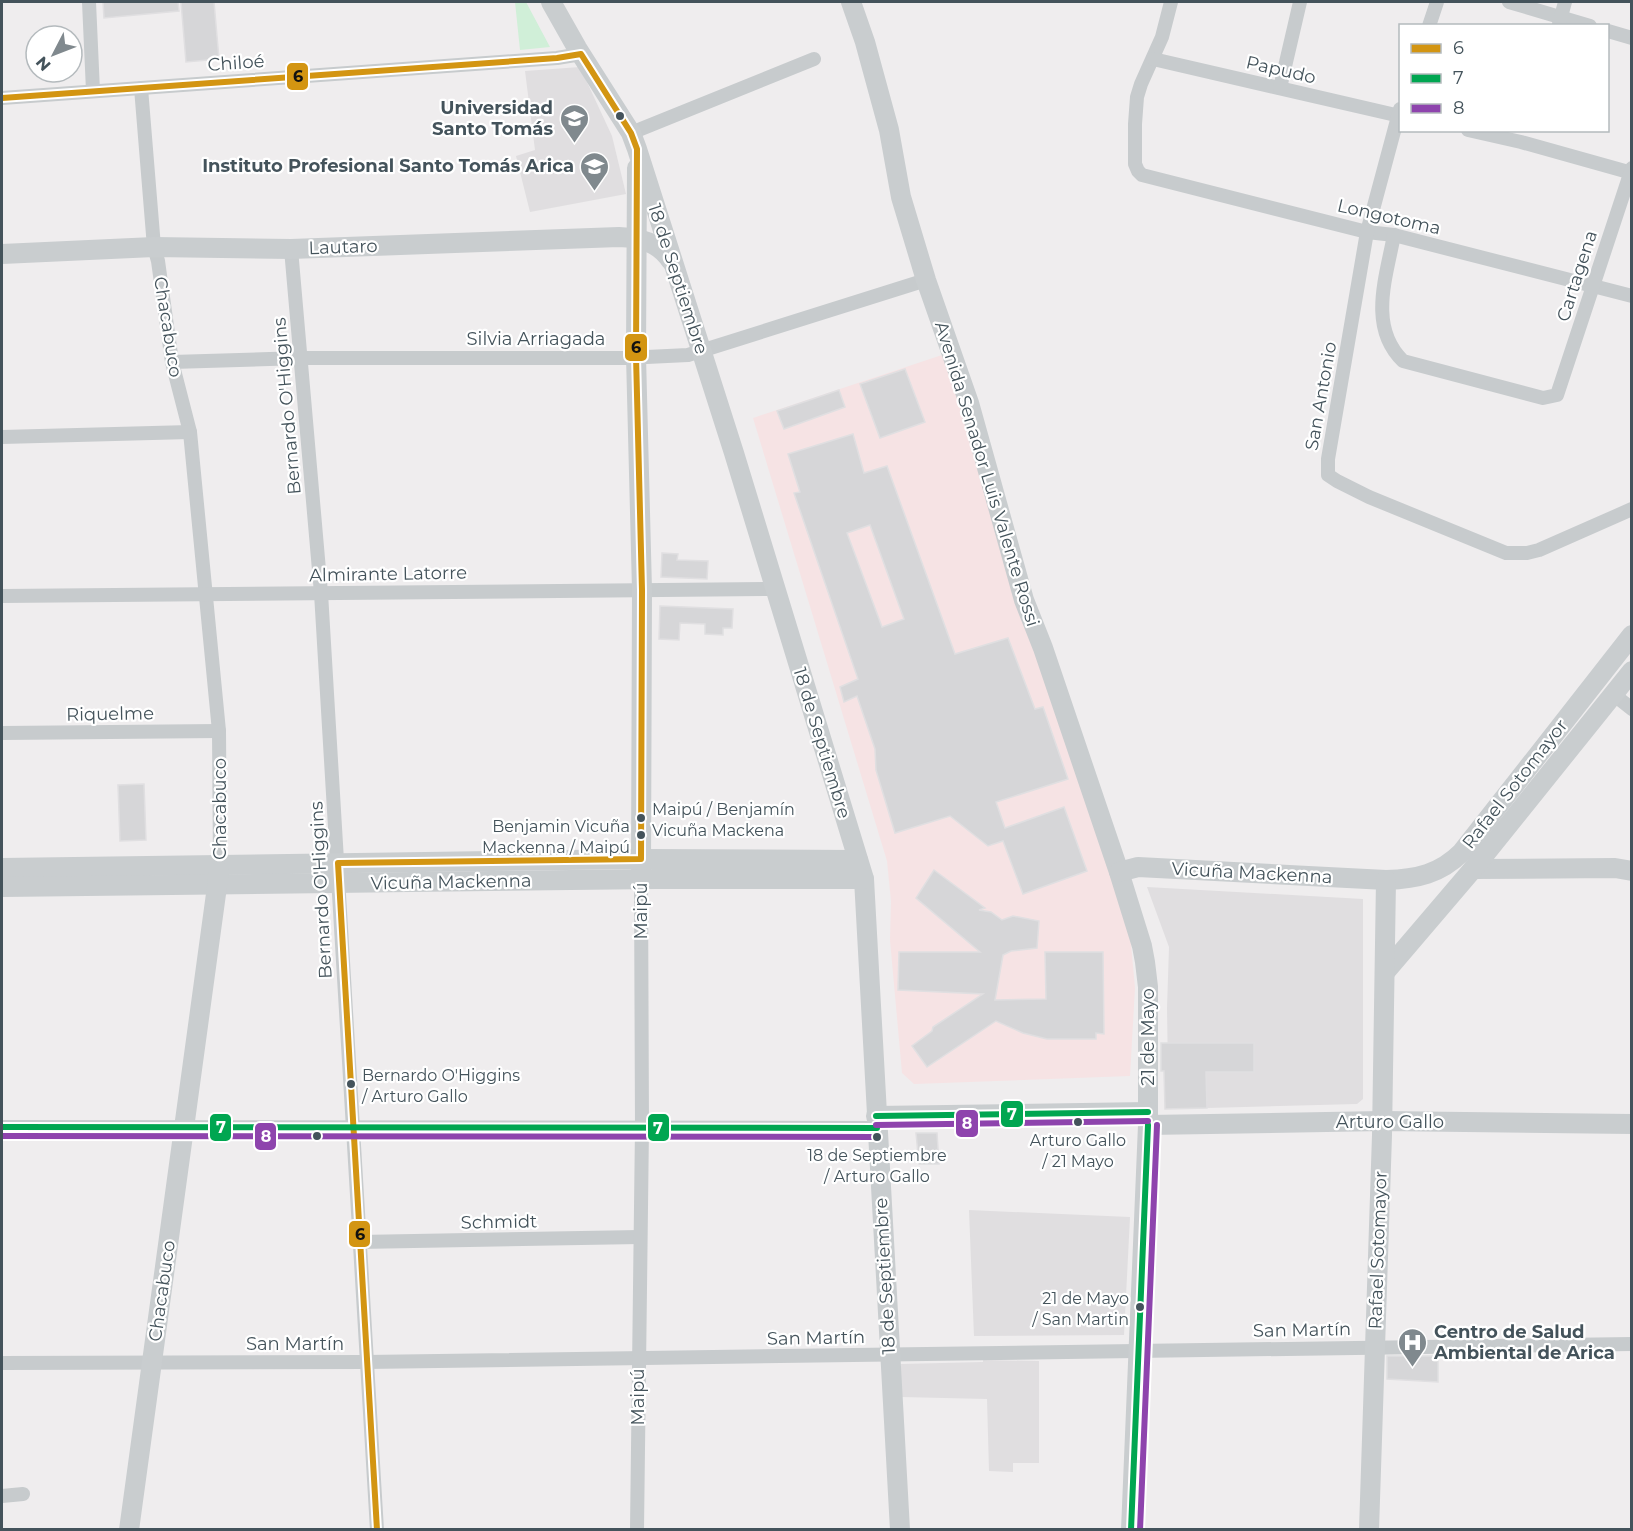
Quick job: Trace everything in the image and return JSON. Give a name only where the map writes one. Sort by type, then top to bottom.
[{"type":"main road","name":"18 de Septiembre","points":[[551,2],[634,141],[702,352],[864,879],[900,1530]]},
{"type":"main road","name":"Avenida Senador Luis Valente Rossi","points":[[851,2],[865,42],[889,130],[901,196],[926,280],[969,403],[1024,600],[1043,648],[1119,872]]},
{"type":"main road","name":"Maipú","points":[[634,141],[637,238],[636,356],[642,590],[641,879]]},
{"type":"main road","name":"Lautaro","points":[[2,254],[154,247],[291,249],[637,238],[661,249],[674,266]]},
{"type":"main road","name":"Rafael Sotomayor","points":[[1370,1530],[1383,1121],[1386,880],[1410,879],[1432,874],[1454,861],[1632,635]]},
{"type":"main road","name":"Rafael Sotomayor","points":[[1386,971],[1473,869],[1632,671]]},
{"type":"main road","points":[[1470,842],[1465,856],[1473,869],[1615,868],[1632,871]]},
{"type":"main road","name":"Vicuña Mackenna","points":[[2,868],[641,859],[858,860]]},
{"type":"main road","name":"Chacabuco","points":[[129,1530],[220,865]]},
{"type":"main road","name":"Vicuña Mackenna","points":[[1119,872],[1138,867],[1386,880]]},
{"type":"main road","name":"21 de Mayo","points":[[1119,872],[1142,946],[1148,979],[1148,1119],[1131,1530]]},
{"type":"main road","name":"Vicuña Mackenna","points":[[2,887],[641,879],[864,879]]},
{"type":"main road","name":"Arturo Gallo","points":[[877,1122],[1148,1119],[1632,1124]]},
{"type":"street","points":[[89,2],[93,91]]},
{"type":"street","points":[[1153,59],[1162,37],[1171,2]]},
{"type":"street","points":[[1280,88],[1300,2]]},
{"type":"street","points":[[1430,24],[1437,2]]},
{"type":"street","points":[[1509,2],[1560,21],[1578,24]]},
{"type":"street","points":[[1560,21],[1565,2]]},
{"type":"street","points":[[1609,31],[1632,38]]},
{"type":"street","name":"Chiloé","points":[[2,98],[557,58],[581,54]]},
{"type":"street","points":[[634,141],[814,59]]},
{"type":"street","name":"Papudo","points":[[1153,59],[1399,114]]},
{"type":"street","name":"Longotoma","points":[[1153,59],[1141,84],[1136,105],[1136,164],[1139,173],[1146,177],[1367,232],[1394,235],[1632,296]]},
{"type":"street","name":"Chacabuco","points":[[141,88],[154,247],[172,362],[190,432],[219,731],[220,865]]},
{"type":"street","name":"San Antonio","points":[[1399,118],[1367,232],[1328,459],[1328,475],[1369,497],[1506,553],[1527,553],[1539,550],[1632,509]]},
{"type":"street","points":[[1486,132],[1522,136],[1631,171]]},
{"type":"street","name":"Cartagena","points":[[1394,235],[1383,295],[1382,322],[1392,350],[1403,361],[1543,398],[1557,395],[1631,171]]},
{"type":"street","name":"Bernardo O'Higgins","points":[[291,249],[321,593],[377,1530]]},
{"type":"street","name":"Silvia Arriagada","points":[[172,362],[301,358],[688,355],[926,280]]},
{"type":"street","points":[[2,437],[190,432]]},
{"type":"street","name":"Almirante Latorre","points":[[2,596],[774,589]]},
{"type":"street","points":[[1613,694],[1632,709]]},
{"type":"street","name":"Riquelme","points":[[2,733],[219,731]]},
{"type":"street","name":"Maipú","points":[[637,1530],[642,1127],[641,879]]},
{"type":"street","name":"Arturo Gallo","points":[[2,1127],[642,1127],[877,1122]]},
{"type":"street","name":"Schmidt","points":[[359,1242],[640,1238]]},
{"type":"street","name":"San Martín","points":[[2,1363],[366,1362],[1632,1344]]},
{"type":"street","points":[[2,1496],[23,1494]]},
{"type":"shaded area","name":"Universidad Santo Tomás","points":[[580,67],[612,136],[626,194],[530,212],[516,156],[535,150],[525,71]]},
{"type":"shaded area","points":[[954,351],[1128,912],[1135,988],[1130,1076],[914,1084],[902,1073],[890,940],[891,901],[887,861],[753,418]]},
{"type":"shaded area","points":[[1147,887],[1363,899],[1363,1099],[1357,1104],[1207,1108],[1206,1073],[1168,1073],[1169,947]]},
{"type":"shaded area","points":[[969,1210],[1130,1217],[1124,1335],[974,1336]]},
{"type":"shaded area","points":[[983,1360],[1039,1361],[1039,1463],[1013,1463],[1013,1472],[989,1471],[987,1399],[901,1397],[901,1364],[983,1362]]},
{"type":"green space","points":[[515,2],[526,2],[550,47],[520,50]]},
{"type":"building","points":[[103,2],[178,2],[179,11],[104,18]]},
{"type":"building","points":[[181,2],[214,2],[219,59],[186,62]]},
{"type":"building","points":[[905,369],[925,422],[880,438],[860,384]]},
{"type":"building","points":[[839,390],[845,407],[784,429],[777,411]]},
{"type":"building","points":[[853,434],[864,473],[887,466],[955,654],[1008,638],[1035,709],[1043,707],[1068,779],[996,802],[1005,828],[1064,807],[1087,871],[1023,894],[1003,841],[988,846],[950,816],[895,833],[876,770],[875,749],[857,696],[844,702],[840,687],[858,679],[794,493],[800,492],[788,454]],"holes":[[[870,525],[904,619],[882,627],[847,533]]]},
{"type":"building","points":[[662,553],[678,554],[677,560],[708,561],[707,579],[661,577]]},
{"type":"building","points":[[660,606],[733,609],[732,628],[723,628],[723,635],[705,634],[705,624],[680,623],[679,640],[659,639]]},
{"type":"building","points":[[144,784],[146,840],[120,841],[118,785]]},
{"type":"building","points":[[934,870],[985,908],[979,910],[991,912],[1002,920],[1013,916],[1039,921],[1037,948],[1011,951],[1003,955],[995,1000],[1046,999],[1045,952],[1103,952],[1104,1034],[1096,1033],[1096,1039],[1047,1039],[1023,1033],[996,1021],[927,1067],[912,1046],[932,1031],[933,1027],[983,994],[898,990],[899,952],[980,952],[916,898]]},
{"type":"building","points":[[1161,1043],[1254,1043],[1254,1072],[1206,1072],[1207,1108],[1165,1109]]},
{"type":"building","points":[[916,1133],[937,1133],[939,1164],[919,1164]]},
{"type":"building","name":"Centro de Salud Ambiental de Arica","points":[[1387,1356],[1438,1356],[1438,1382],[1387,1379]]},
{"type":"transit line","name":"6","points":[[2,98],[557,58],[581,54],[631,133],[637,149],[636,356],[642,590],[641,859],[338,863],[377,1530]]},
{"type":"transit line","name":"7","points":[[876,1116],[1148,1112]]},
{"type":"transit line","name":"8","points":[[876,1125],[1148,1121]]},
{"type":"transit line","name":"7","points":[[1131,1530],[1148,1125]]},
{"type":"transit line","name":"8","points":[[1140,1530],[1157,1125]]},
{"type":"transit line","name":"7","points":[[2,1127],[877,1128]]},
{"type":"transit line","name":"8","points":[[2,1136],[877,1137]]},
{"type":"place","name":"Universidad Santo Tomás","points":[[574,144]]},
{"type":"place","name":"Instituto Profesional Santo Tomás Arica","points":[[595,192]]},
{"type":"place","name":"Maipú / Benjamín Vicuña Mackena","points":[[641,818]]},
{"type":"place","name":"Benjamin Vicuña Mackenna / Maipú","points":[[641,835]]},
{"type":"place","name":"Bernardo O'Higgins / Arturo Gallo","points":[[351,1084]]},
{"type":"place","name":"Arturo Gallo / 21 Mayo","points":[[1078,1122]]},
{"type":"place","name":"18 de Septiembre / Arturo Gallo","points":[[877,1137]]},
{"type":"place","name":"21 de Mayo / San Martin","points":[[1140,1307]]},
{"type":"place","name":"Centro de Salud Ambiental de Arica","points":[[1413,1368]]}]
